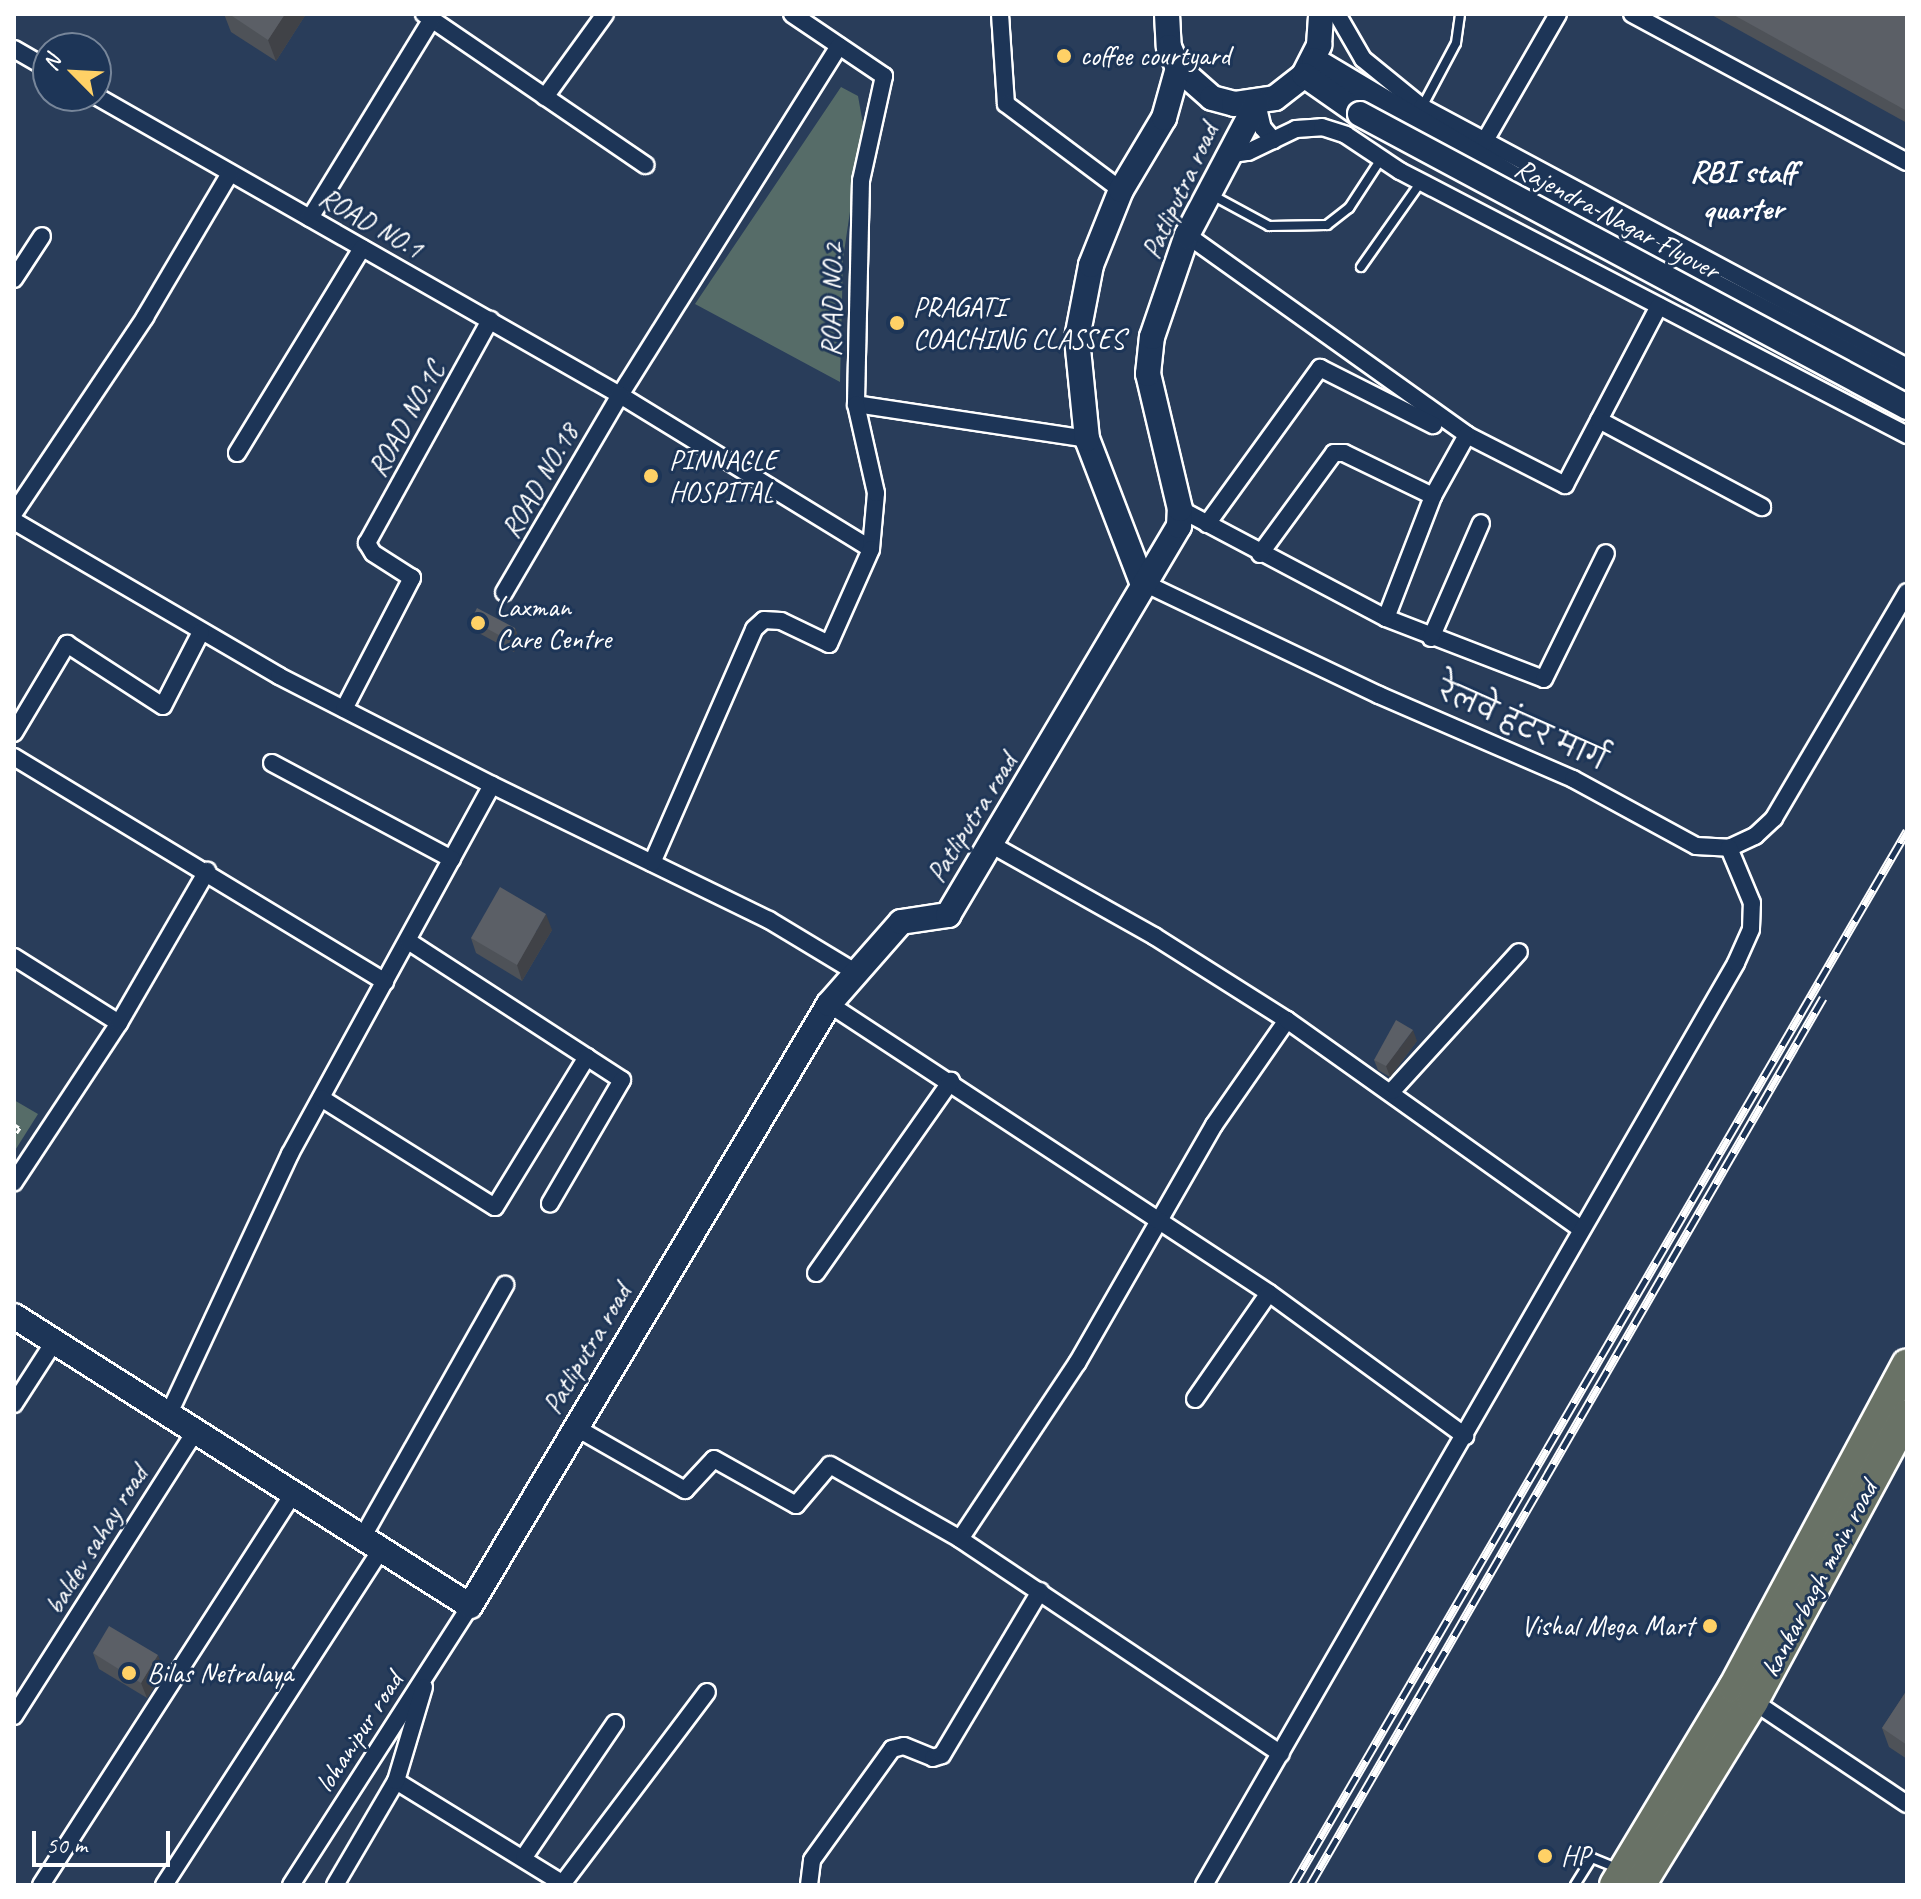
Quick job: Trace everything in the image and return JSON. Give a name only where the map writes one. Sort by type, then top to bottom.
[{"type":"highway","points":[[1626,1881],[1907,1365]]},
{"type":"highway","name":"kankarbagh main road","points":[[1626,1881],[1753,1701],[1907,1415]]},
{"type":"street","points":[[545,97],[605,14]]},
{"type":"street","name":"ROAD NO.2","points":[[792,14],[884,76],[861,181],[856,404]]},
{"type":"street","points":[[1000,14],[1006,104],[1121,190]]},
{"type":"street","points":[[1167,14],[1169,47],[1178,68],[1212,98],[1257,103],[1275,98],[1309,68],[1321,14]]},
{"type":"street","points":[[1337,14],[1363,59],[1422,107],[1483,144],[1907,367]]},
{"type":"street","points":[[1483,144],[1558,14]]},
{"type":"street","points":[[1632,14],[1907,162]]},
{"type":"street","points":[[310,218],[428,16],[645,165]]},
{"type":"street","points":[[620,395],[839,46]]},
{"type":"street","points":[[14,49],[32,60]]},
{"type":"street","name":"Patliputra road","points":[[1087,439],[1077,338],[1091,265],[1121,190],[1164,118],[1178,68]]},
{"type":"street","name":"Rajendra Nagar Flyover","points":[[1309,68],[1366,105],[1907,407]]},
{"type":"street","points":[[1257,103],[1263,128],[1273,140]]},
{"type":"street","name":"Patliputra road","points":[[470,1606],[829,1004],[901,922],[948,915],[992,845],[1142,582],[1179,526],[1180,509],[1148,374],[1152,337],[1187,235],[1226,155],[1257,103]]},
{"type":"street","name":"ROAD NO.1","points":[[112,105],[620,395],[871,549]]},
{"type":"street","name":"Rajendra Nagar Flyover","points":[[1366,105],[1907,387]]},
{"type":"street","points":[[1226,155],[1296,129],[1322,127],[1346,135],[1421,182],[1907,435]]},
{"type":"street","points":[[14,513],[145,317],[230,173]]},
{"type":"street","points":[[1187,235],[1467,435],[1565,485],[1659,306]]},
{"type":"street","points":[[14,279],[42,236]]},
{"type":"street","points":[[237,453],[362,248]]},
{"type":"street","name":"ROAD NO.1C","points":[[344,709],[412,578],[373,553],[367,543],[490,320]]},
{"type":"street","points":[[1207,524],[1320,368],[1433,425]]},
{"type":"street","name":"ROAD NO.18","points":[[504,593],[620,395]]},
{"type":"street","points":[[1887,426],[1907,397]]},
{"type":"street","points":[[652,863],[754,629],[764,620],[781,621],[829,644],[871,559],[876,493],[856,404],[1087,439],[1142,582]]},
{"type":"street","points":[[1599,420],[1762,507]]},
{"type":"street","points":[[1386,618],[1433,496],[1467,435]]},
{"type":"street","points":[[1260,554],[1334,453],[1344,453],[1433,496]]},
{"type":"street","points":[[1180,509],[1386,618],[1431,638],[1544,679],[1606,553]]},
{"type":"street","points":[[14,521],[201,632],[344,709],[769,920],[857,973]]},
{"type":"street","points":[[1431,638],[1481,523]]},
{"type":"street","name":"रेलवे हंटर मार्ग","points":[[1142,582],[1379,695],[1573,779],[1696,846],[1729,848]]},
{"type":"street","points":[[1204,1885],[1736,963],[1751,929],[1752,903],[1729,848],[1755,836],[1774,818],[1907,592]]},
{"type":"street","points":[[14,733],[67,644],[163,706],[201,632]]},
{"type":"street","points":[[14,757],[207,871],[385,982]]},
{"type":"street","points":[[272,763],[452,859]]},
{"type":"street","points":[[168,1416],[321,1098],[492,785]]},
{"type":"street","points":[[992,845],[1154,936],[1287,1020],[1392,1091],[1581,1229]]},
{"type":"street","points":[[14,1182],[119,1023],[207,871]]},
{"type":"street","points":[[408,941],[622,1080],[550,1203]]},
{"type":"street","points":[[1392,1091],[1519,952]]},
{"type":"street","points":[[14,957],[119,1023]]},
{"type":"street","points":[[829,1004],[951,1081],[1158,1225],[1269,1293],[1465,1436]]},
{"type":"street","points":[[960,1539],[1077,1363],[1214,1125],[1287,1020]]},
{"type":"street","points":[[321,1098],[495,1207],[587,1057]]},
{"type":"street","points":[[816,1273],[951,1081]]},
{"type":"street","points":[[164,1885],[372,1544],[505,1285]]},
{"type":"street","points":[[1195,1399],[1269,1293]]},
{"type":"street","points":[[14,1316],[470,1606]]},
{"type":"street","points":[[14,1404],[54,1342]]},
{"type":"street","points":[[575,1427],[685,1490],[714,1459],[796,1505],[830,1465],[960,1539],[1281,1754]]},
{"type":"street","name":"baldev sahay road","points":[[14,1716],[195,1432]]},
{"type":"street","points":[[41,1885],[293,1494]]},
{"type":"street","points":[[809,1885],[812,1860],[892,1749],[904,1746],[933,1758],[942,1755],[1040,1591]]},
{"type":"street","name":"lohanipur road","points":[[291,1885],[470,1606]]},
{"type":"street","points":[[335,1885],[396,1781],[426,1676]]},
{"type":"street","points":[[396,1781],[564,1884],[707,1692]]},
{"type":"street","points":[[1753,1701],[1907,1804]]},
{"type":"street","points":[[524,1857],[615,1723]]},
{"type":"lane","points":[[1422,107],[1456,43],[1460,14]]},
{"type":"lane","points":[[1208,192],[1269,226],[1316,227],[1349,208],[1381,159]]},
{"type":"lane","points":[[1361,267],[1421,182]]},
{"type":"lane","points":[[1575,1885],[1592,1858],[1626,1881]]},
{"type":"path","points":[[14,1124],[20,1128],[14,1137]]},
{"type":"green space","points":[[841,87],[858,96],[863,124],[843,259],[840,382],[695,304]]},
{"type":"green space","points":[[14,1100],[38,1114],[14,1152]]},
{"type":"building","points":[[229,14],[285,14],[268,40]]},
{"type":"building","points":[[1732,14],[1907,14],[1907,111]]},
{"type":"building","points":[[477,608],[515,628],[510,641],[471,620]]},
{"type":"building","points":[[500,887],[546,914],[517,965],[471,938]]},
{"type":"building","points":[[1396,1020],[1413,1030],[1386,1066],[1374,1060]]},
{"type":"building","points":[[109,1626],[158,1655],[141,1683],[93,1653]]},
{"type":"building","points":[[1907,1690],[1907,1745],[1882,1728]]},
{"type":"railway","points":[[1293,1885],[1907,831]]},
{"type":"railway","points":[[1310,1885],[1823,998]]},
{"type":"place","name":"coffee courtyard","points":[[1064,56]]},
{"type":"place","name":"PRAGATI COACHING CLASSES","points":[[897,323]]},
{"type":"place","name":"PINNACLE HOSPITAL","points":[[651,476]]},
{"type":"place","name":"Laxman Care Centre","points":[[478,623]]},
{"type":"place","name":"Vishal Mega Mart","points":[[1710,1626]]},
{"type":"place","name":"Bilas Netralaya","points":[[129,1673]]},
{"type":"place","name":"HP","points":[[1545,1856]]},
{"type":"district","name":"RBI staff quarter","points":[[1743,192]]}]
